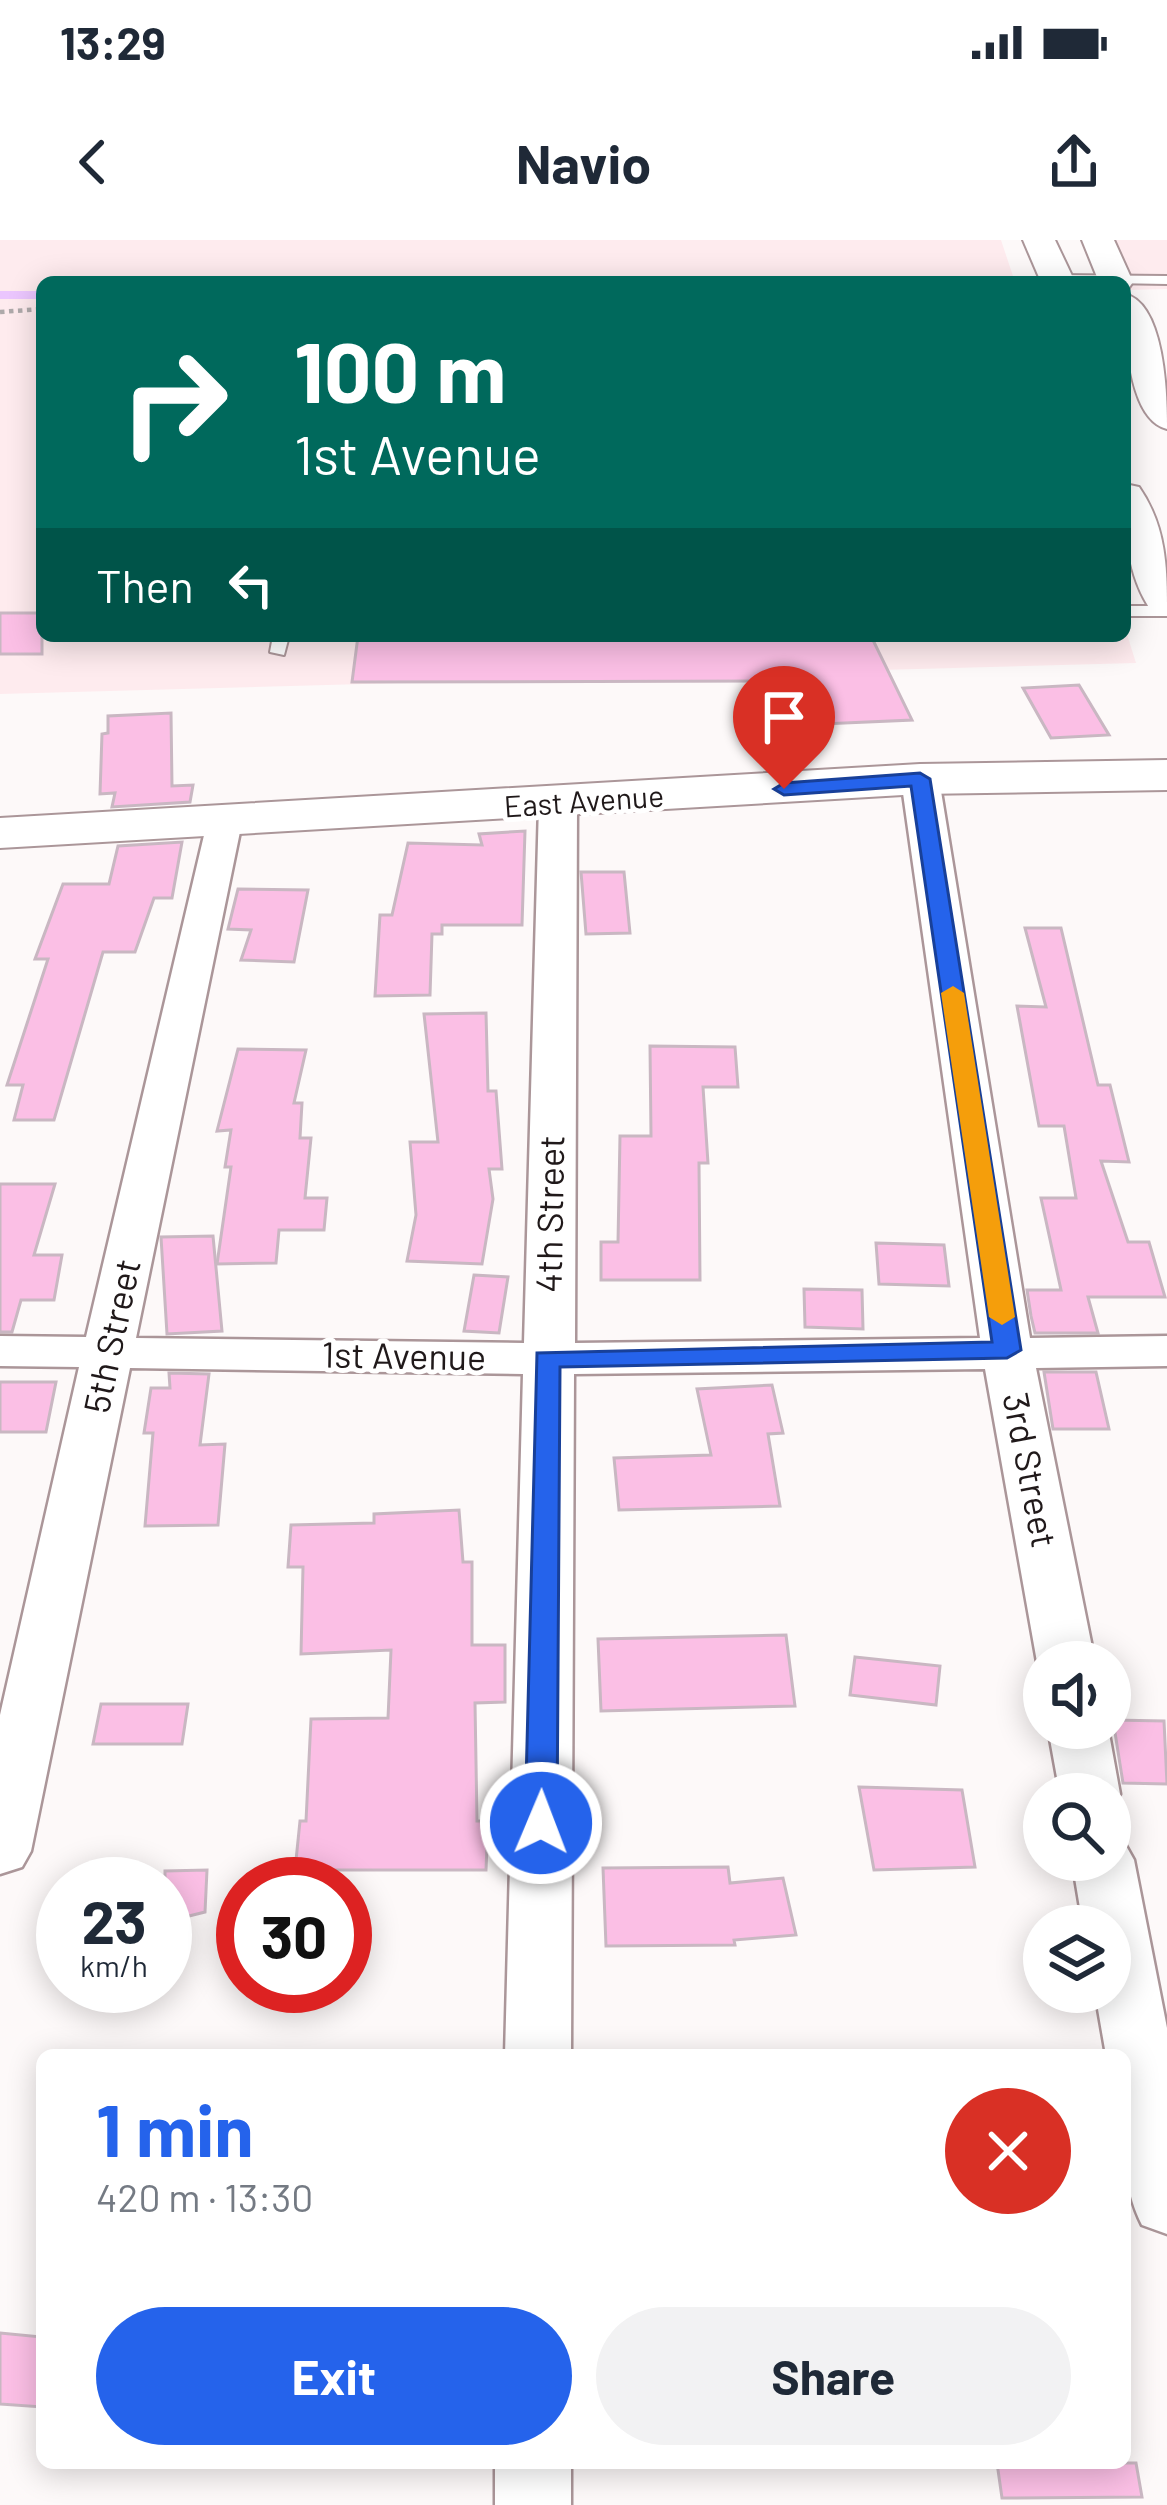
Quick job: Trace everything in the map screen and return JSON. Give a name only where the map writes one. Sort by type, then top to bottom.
[{"type":"main road","points":[[1039,240],[1055,276]]},
{"type":"main road","points":[[1099,240],[1114,276]]},
{"type":"main road","points":[[1131,321],[1167,418]]},
{"type":"main road","points":[[1131,507],[1155,549],[1167,607]]},
{"type":"main road","name":"East Avenue","points":[[0,833],[558,805],[920,779],[1167,775]]},
{"type":"street","name":"3rd Street","points":[[920,779],[1007,1350],[1062,1641]]},
{"type":"street","name":"4th Street","points":[[538,2049],[558,805]]},
{"type":"street","name":"5th Street","points":[[0,1851],[223,822]]},
{"type":"street","name":"1st Avenue","points":[[0,1351],[547,1359],[1167,1351]]},
{"type":"street","points":[[1106,1881],[1167,2204]]},
{"type":"street","points":[[533,2469],[533,2505]]},
{"type":"lane","points":[[1131,287],[1167,280]]},
{"type":"lane","points":[[1131,610],[1167,607]]},
{"type":"path","points":[[0,312],[36,309]]},
{"type":"shaded area","points":[[0,240],[1001,240],[1013,276],[36,276],[36,642],[1129,642],[1136,663],[0,694]]},
{"type":"shaded area","points":[[1108,240],[1167,240],[1167,289],[1131,290],[1131,276],[1122,276]]},
{"type":"building","points":[[0,613],[36,613],[36,642],[42,642],[42,654],[0,654]]},
{"type":"building","points":[[357,642],[874,642],[912,720],[822,724],[804,681],[352,682]]},
{"type":"building","points":[[1079,685],[1109,735],[1051,738],[1023,688]]},
{"type":"building","points":[[171,713],[172,786],[193,785],[190,802],[112,807],[115,793],[100,794],[102,734],[108,733],[108,716]]},
{"type":"building","points":[[525,831],[522,925],[442,925],[442,934],[432,934],[430,995],[375,996],[380,915],[392,915],[408,843],[482,845],[479,834]]},
{"type":"building","points":[[182,842],[172,898],[154,898],[135,952],[103,952],[54,1120],[14,1120],[23,1085],[7,1085],[48,959],[35,959],[63,884],[109,884],[118,846]]},
{"type":"building","points":[[581,872],[624,872],[630,933],[586,934]]},
{"type":"building","points":[[238,889],[308,890],[294,962],[241,960],[251,930],[228,929]]},
{"type":"building","points":[[1025,928],[1061,928],[1098,1085],[1110,1085],[1129,1162],[1101,1161],[1128,1242],[1149,1242],[1165,1297],[1088,1297],[1098,1333],[1035,1333],[1031,1316],[1027,1290],[1061,1290],[1041,1198],[1076,1198],[1064,1126],[1039,1126],[1017,1006],[1046,1007]]},
{"type":"building","points":[[486,1013],[488,1091],[496,1091],[502,1169],[489,1169],[493,1199],[482,1264],[407,1261],[416,1215],[410,1142],[438,1142],[424,1014]]},
{"type":"building","points":[[650,1046],[735,1047],[738,1087],[703,1087],[708,1163],[699,1163],[700,1280],[601,1280],[601,1242],[618,1242],[620,1136],[651,1136]]},
{"type":"building","points":[[238,1049],[306,1050],[294,1103],[302,1103],[300,1138],[311,1138],[305,1198],[327,1198],[324,1230],[279,1230],[276,1263],[217,1264],[231,1167],[225,1167],[231,1130],[217,1131]]},
{"type":"building","points":[[0,1184],[55,1184],[34,1255],[62,1255],[54,1300],[21,1300],[12,1332],[0,1332]]},
{"type":"building","points":[[213,1236],[222,1331],[167,1334],[161,1237]]},
{"type":"building","points":[[876,1243],[944,1245],[949,1286],[879,1284]]},
{"type":"building","points":[[474,1275],[508,1277],[499,1333],[464,1331]]},
{"type":"building","points":[[804,1289],[862,1290],[863,1329],[805,1327]]},
{"type":"building","points":[[1044,1372],[1096,1372],[1109,1429],[1053,1429]]},
{"type":"building","points":[[169,1373],[209,1374],[200,1445],[225,1444],[218,1525],[145,1526],[153,1433],[144,1433],[151,1388],[170,1388]]},
{"type":"building","points":[[0,1382],[56,1382],[46,1432],[0,1432]]},
{"type":"building","points":[[772,1385],[783,1433],[768,1434],[780,1506],[619,1510],[614,1458],[711,1455],[697,1389]]},
{"type":"building","points":[[459,1510],[463,1562],[472,1562],[472,1645],[505,1645],[505,1702],[475,1703],[477,1821],[488,1821],[486,1870],[372,1870],[372,1857],[296,1857],[300,1821],[306,1821],[311,1719],[388,1718],[391,1650],[301,1654],[303,1567],[288,1567],[291,1525],[374,1523],[374,1514]]},
{"type":"building","points":[[786,1635],[795,1706],[601,1711],[598,1639]]},
{"type":"building","points":[[855,1657],[940,1666],[936,1705],[850,1695]]},
{"type":"building","points":[[101,1704],[188,1704],[182,1744],[93,1744]]},
{"type":"building","points":[[1131,1720],[1164,1721],[1167,1784],[1131,1783],[1131,1773],[1121,1773],[1118,1749],[1131,1749]]},
{"type":"building","points":[[859,1787],[962,1790],[975,1867],[874,1870]]},
{"type":"building","points":[[728,1867],[730,1883],[783,1878],[796,1935],[734,1940],[735,1945],[606,1946],[603,1868]]},
{"type":"building","points":[[192,1870],[207,1870],[205,1912],[192,1915]]},
{"type":"building","points":[[0,2333],[36,2336],[36,2407],[0,2404]]},
{"type":"building","points":[[1131,2463],[1136,2463],[1142,2497],[1002,2498],[998,2469],[1131,2469]]},
{"type":"waterway","points":[[0,295],[36,295]]},
{"type":"slow traffic","points":[[953,993],[1002,1317]]},
{"type":"route","points":[[541,1823],[547,1359],[1007,1350],[920,779],[784,789]]}]
